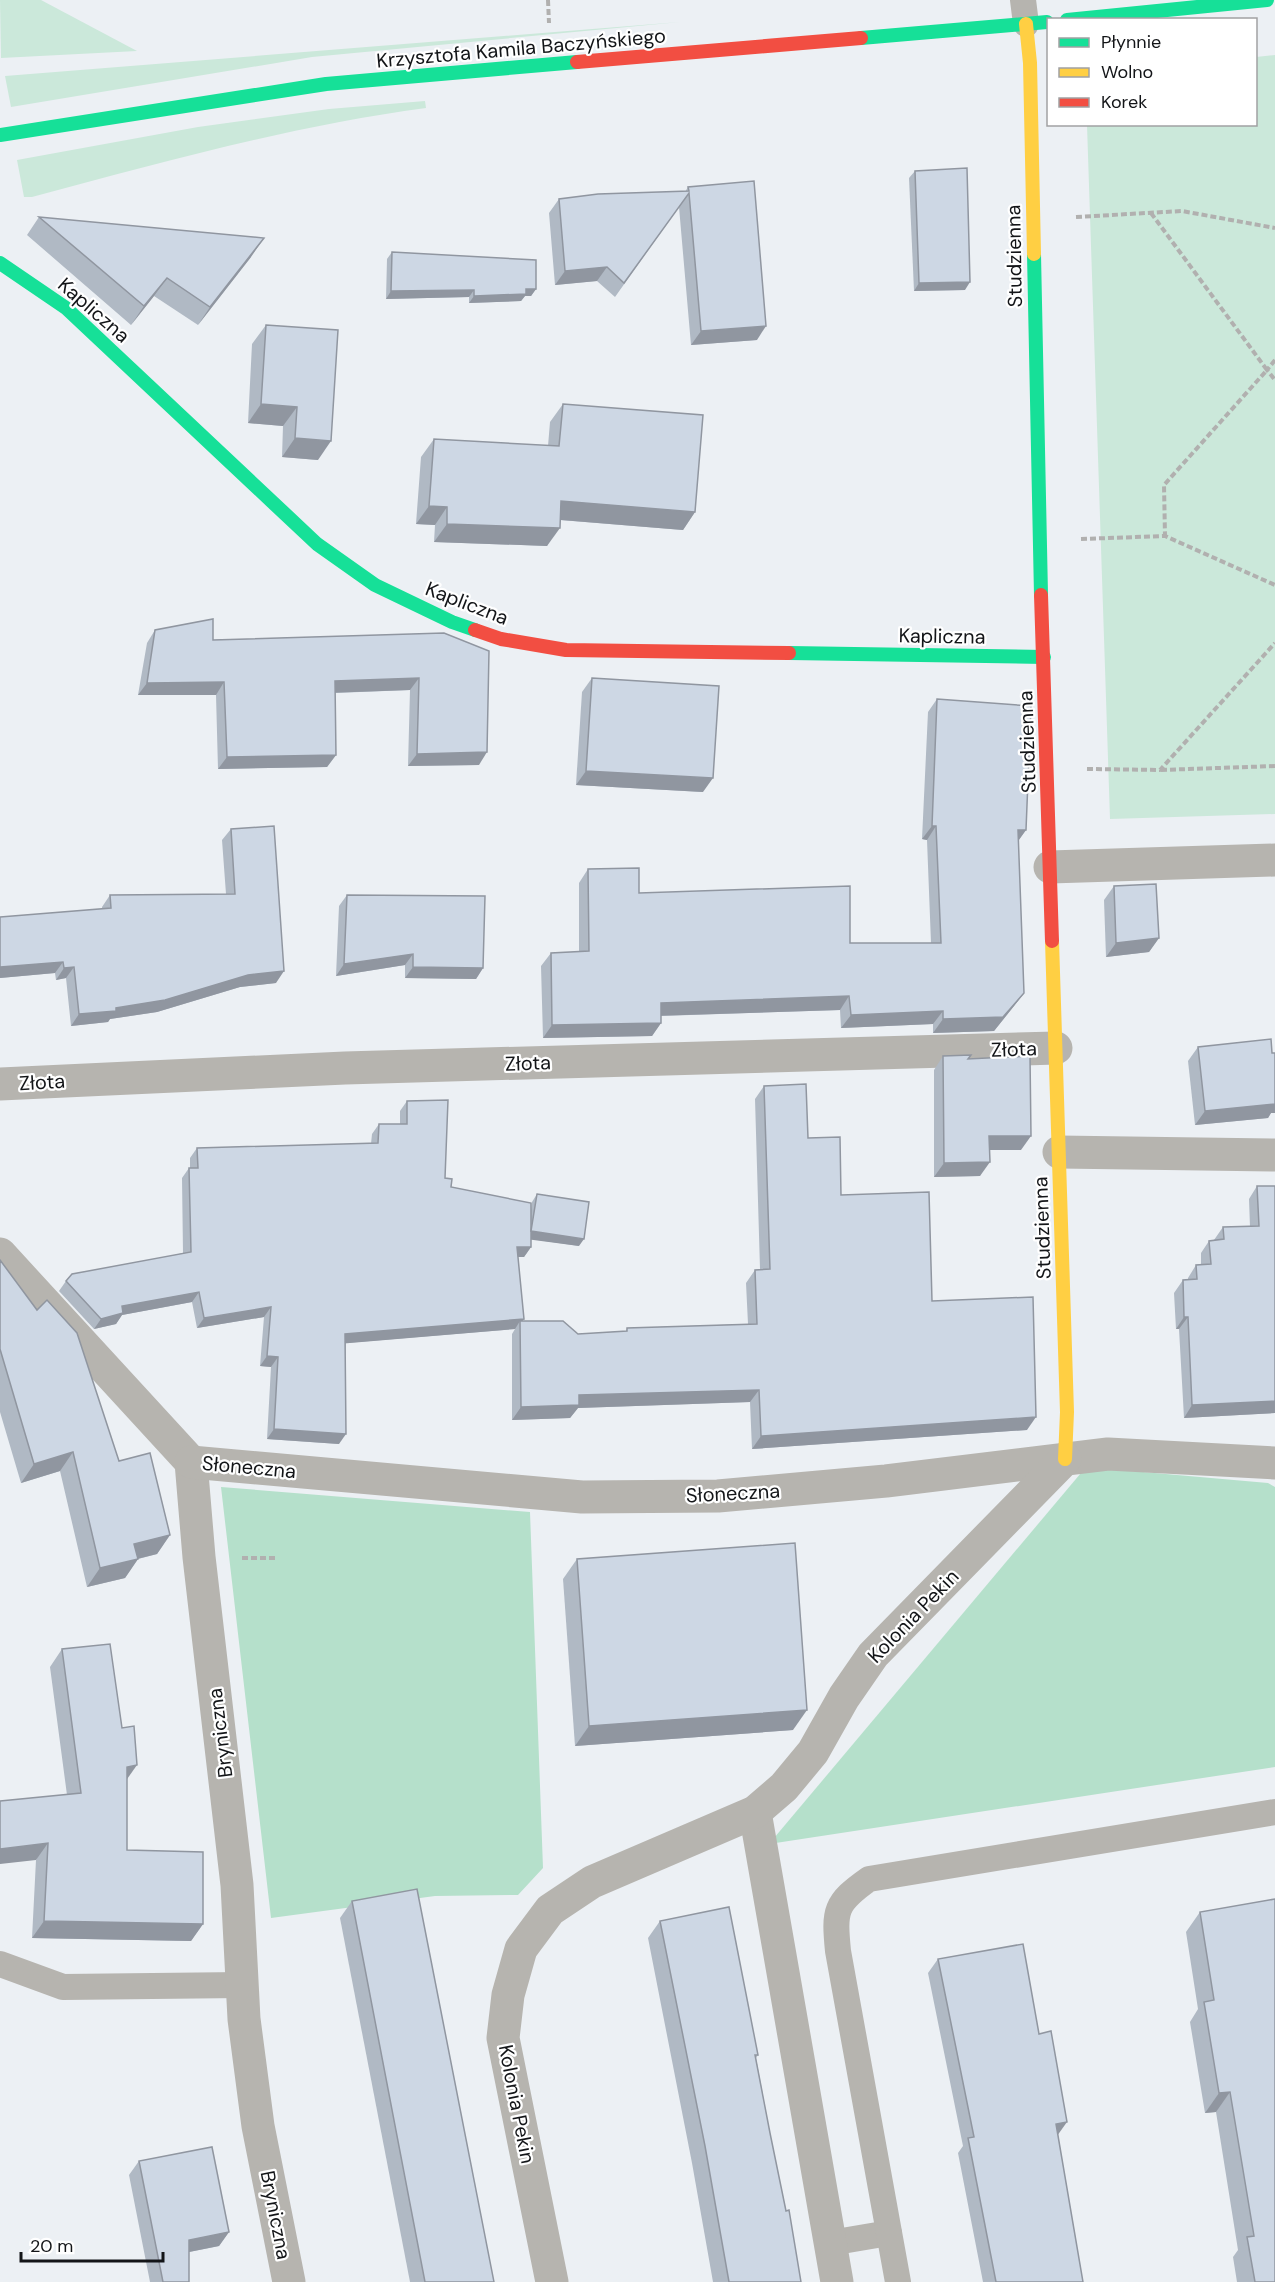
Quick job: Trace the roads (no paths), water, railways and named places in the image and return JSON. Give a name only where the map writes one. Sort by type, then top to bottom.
[{"type":"street","points":[[1087,18],[1266,0]]},
{"type":"street","name":"Krzysztofa Kamila Baczyńskiego","points":[[0,135],[326,84],[1033,15]]},
{"type":"street","name":"Studzienna","points":[[1033,15],[1030,63],[1044,657],[1067,1412],[1065,1459]]},
{"type":"street","name":"Kapliczna","points":[[0,263],[66,308],[317,544],[375,585],[452,622],[501,639],[566,650],[1044,657]]},
{"type":"street","points":[[1050,867],[1275,860]]},
{"type":"street","name":"Złota","points":[[0,1084],[345,1068],[1056,1048]]},
{"type":"street","points":[[1059,1152],[1275,1155]]},
{"type":"street","points":[[0,1254],[191,1462]]},
{"type":"street","name":"Słoneczna","points":[[191,1462],[582,1497],[718,1496],[886,1481],[1108,1454],[1275,1463]]},
{"type":"street","name":"Kolonia Pekin","points":[[552,2282],[503,2038],[508,1995],[521,1949],[550,1910],[592,1882],[755,1812],[784,1786],[813,1752],[844,1698],[873,1655],[1065,1459]]},
{"type":"street","name":"Bryniczna","points":[[191,1462],[199,1557],[237,1885],[243,2019],[258,2126],[290,2282]]},
{"type":"street","points":[[755,1812],[837,2282]]},
{"type":"lane","points":[[898,2282],[838,1952],[835,1921],[846,1896],[869,1879],[1275,1812]]},
{"type":"lane","points":[[0,1964],[63,1987],[242,1985]]},
{"type":"lane","points":[[830,2243],[889,2233]]}]
